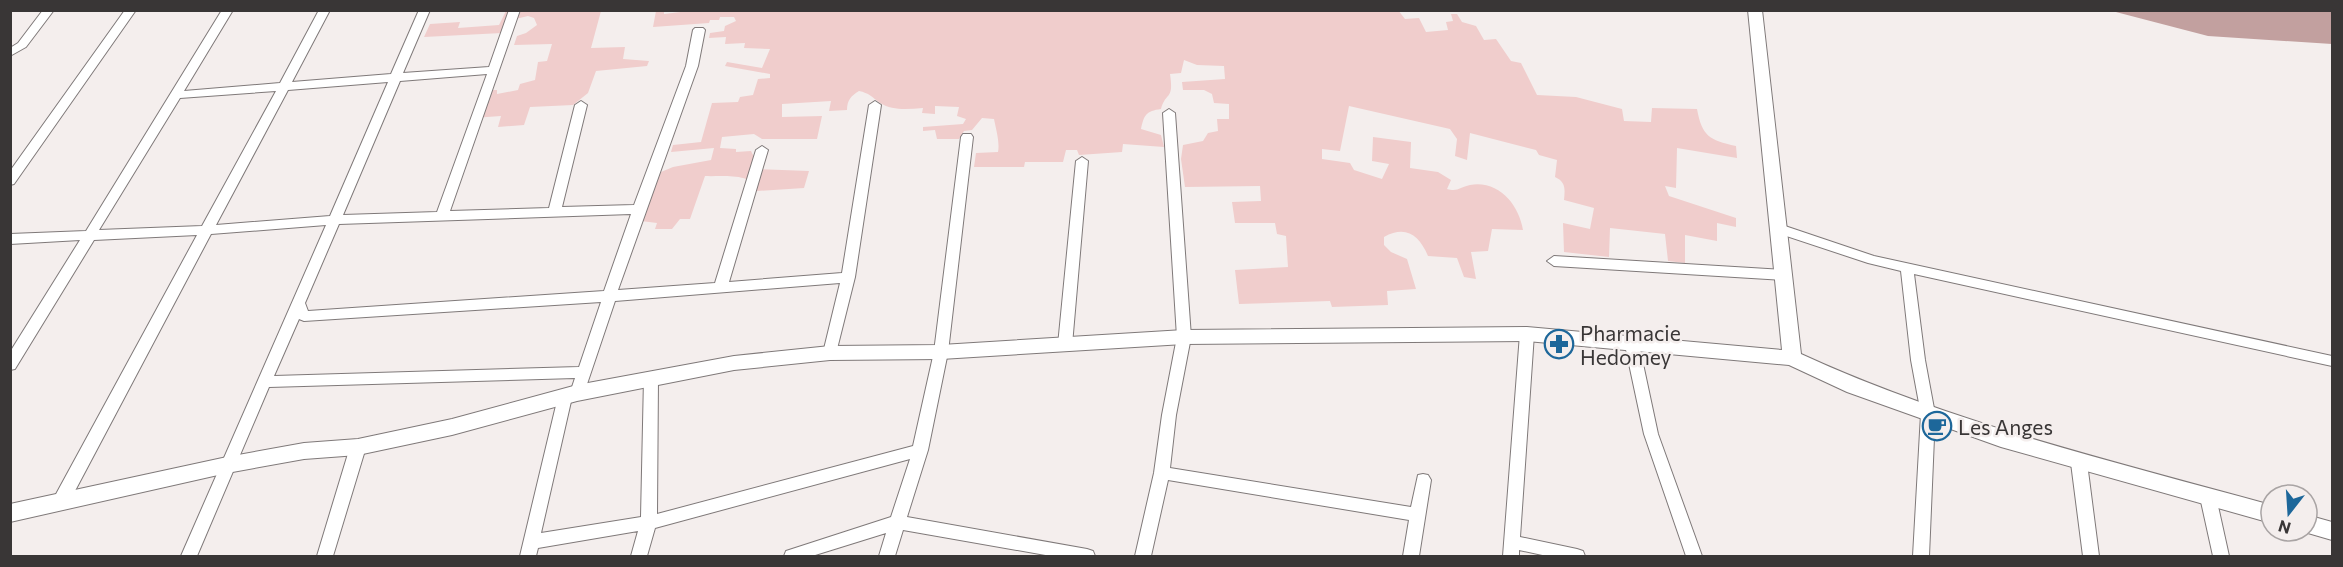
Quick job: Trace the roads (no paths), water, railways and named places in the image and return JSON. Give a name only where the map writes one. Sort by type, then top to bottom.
[{"type":"street","points":[[10,53],[22,45],[49,10]]},
{"type":"street","points":[[10,181],[131,10]]},
{"type":"street","points":[[10,365],[228,10]]},
{"type":"street","points":[[61,501],[326,10]]},
{"type":"street","points":[[189,556],[425,10]]},
{"type":"street","points":[[442,216],[514,10]]},
{"type":"street","points":[[1755,10],[1792,358]]},
{"type":"street","points":[[699,30],[692,66],[639,209],[584,372],[571,395],[529,549],[649,523],[920,450]]},
{"type":"street","points":[[176,95],[493,70]]},
{"type":"street","points":[[554,212],[581,105]]},
{"type":"street","points":[[831,353],[848,277],[874,105]]},
{"type":"street","points":[[1143,556],[1162,473],[1169,416],[1184,337],[1169,113]]},
{"type":"street","points":[[887,556],[920,450],[941,352],[967,137]]},
{"type":"street","points":[[720,288],[762,150]]},
{"type":"street","points":[[1065,345],[1082,161]]},
{"type":"street","points":[[10,239],[207,230],[334,220],[639,209]]},
{"type":"street","points":[[1779,229],[1873,260],[2332,361]]},
{"type":"street","points":[[1554,261],[1783,275]]},
{"type":"street","points":[[1907,268],[1918,360],[1928,414],[1921,556]]},
{"type":"street","points":[[298,303],[304,316],[610,296],[848,277]]},
{"type":"street","points":[[1527,334],[1512,549],[1578,556]]},
{"type":"street","points":[[10,513],[227,465],[304,452],[358,447],[452,428],[571,395],[734,363],[831,353],[941,352],[1184,337],[1527,334],[1792,358],[1854,387],[2001,439],[2259,511]]},
{"type":"street","points":[[1632,345],[1651,434],[1694,556]]},
{"type":"street","points":[[263,382],[584,372]]},
{"type":"street","points":[[639,556],[649,523],[651,378]]},
{"type":"street","points":[[325,556],[358,447]]},
{"type":"street","points":[[2079,462],[2091,556]]},
{"type":"street","points":[[1162,473],[1417,515]]},
{"type":"street","points":[[1411,556],[1423,480]]},
{"type":"street","points":[[2208,497],[2221,556]]},
{"type":"street","points":[[792,556],[898,522],[1011,550],[1087,556]]},
{"type":"place","name":"Pharmacie Hedomey","points":[[1559,344]]},
{"type":"place","name":"Les Anges","points":[[1937,426]]}]
